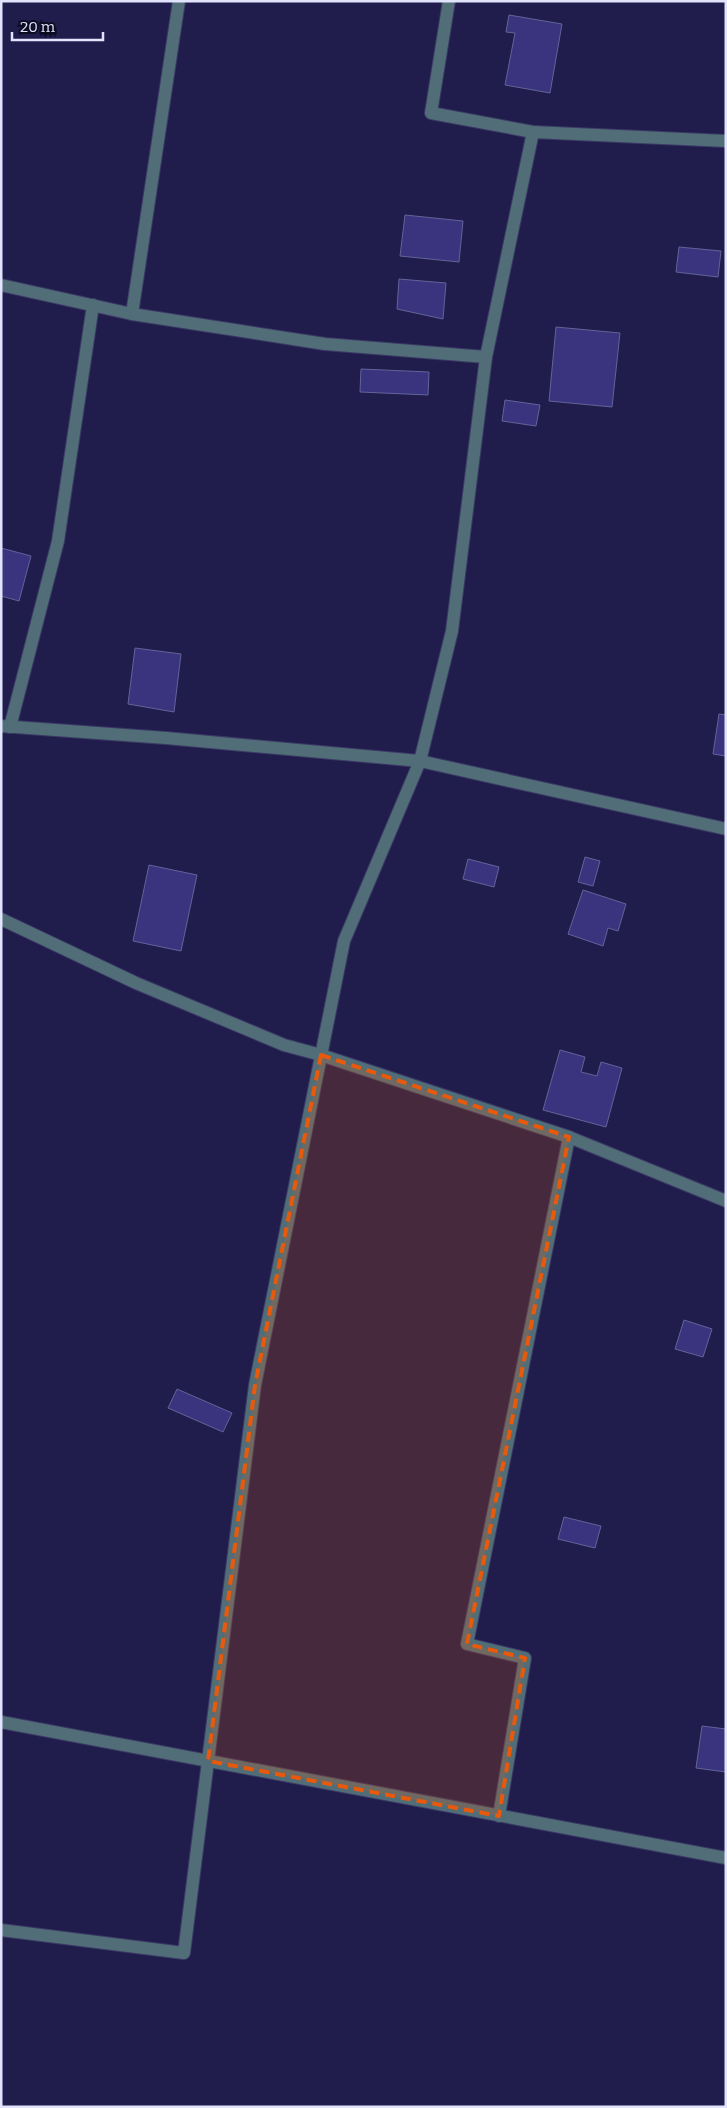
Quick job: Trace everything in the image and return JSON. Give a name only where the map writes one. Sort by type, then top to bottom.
[{"type":"street","points":[[132,314],[179,1]]},
{"type":"street","points":[[449,1],[431,113],[533,132],[726,141]]},
{"type":"street","points":[[1,1930],[184,1954],[255,1385],[344,941],[420,761],[452,631],[486,356],[533,132]]},
{"type":"street","points":[[1,285],[132,314],[325,344],[486,356]]},
{"type":"street","points":[[93,305],[58,541],[6,726],[166,738],[420,761],[726,829]]},
{"type":"street","points":[[1,919],[136,983],[284,1045],[321,1055],[569,1137],[726,1201]]},
{"type":"street","points":[[499,1816],[525,1658],[467,1644],[569,1137]]},
{"type":"street","points":[[1,1722],[726,1858]]},
{"type":"highlighted area","points":[[321,1055],[569,1137],[467,1644],[525,1658],[499,1816],[208,1761],[255,1385]]},
{"type":"building","points":[[509,15],[562,24],[550,93],[505,85],[515,33],[506,32]]},
{"type":"building","points":[[405,215],[463,221],[459,262],[400,256]]},
{"type":"building","points":[[679,247],[721,251],[718,277],[676,272]]},
{"type":"building","points":[[399,279],[446,283],[443,319],[397,309]]},
{"type":"building","points":[[556,327],[620,333],[612,407],[549,401]]},
{"type":"building","points":[[361,369],[429,372],[428,395],[360,392]]},
{"type":"building","points":[[505,400],[540,405],[536,426],[502,421]]},
{"type":"building","points":[[1,548],[31,556],[19,601],[1,596]]},
{"type":"building","points":[[135,648],[181,654],[174,712],[128,704]]},
{"type":"building","points":[[719,714],[726,715],[726,756],[713,754]]},
{"type":"building","points":[[585,857],[600,861],[593,886],[578,882]]},
{"type":"building","points":[[468,859],[499,867],[494,887],[463,879]]},
{"type":"building","points":[[149,865],[197,875],[181,951],[133,941]]},
{"type":"building","points":[[583,890],[626,904],[618,931],[608,928],[603,946],[568,934]]},
{"type":"building","points":[[560,1050],[585,1057],[581,1072],[597,1076],[601,1062],[622,1068],[606,1127],[543,1110]]},
{"type":"building","points":[[684,1320],[712,1329],[703,1357],[675,1349]]},
{"type":"building","points":[[177,1389],[232,1413],[223,1432],[168,1408]]},
{"type":"building","points":[[564,1517],[601,1526],[595,1548],[558,1539]]},
{"type":"building","points":[[702,1726],[726,1729],[726,1772],[696,1768]]}]
